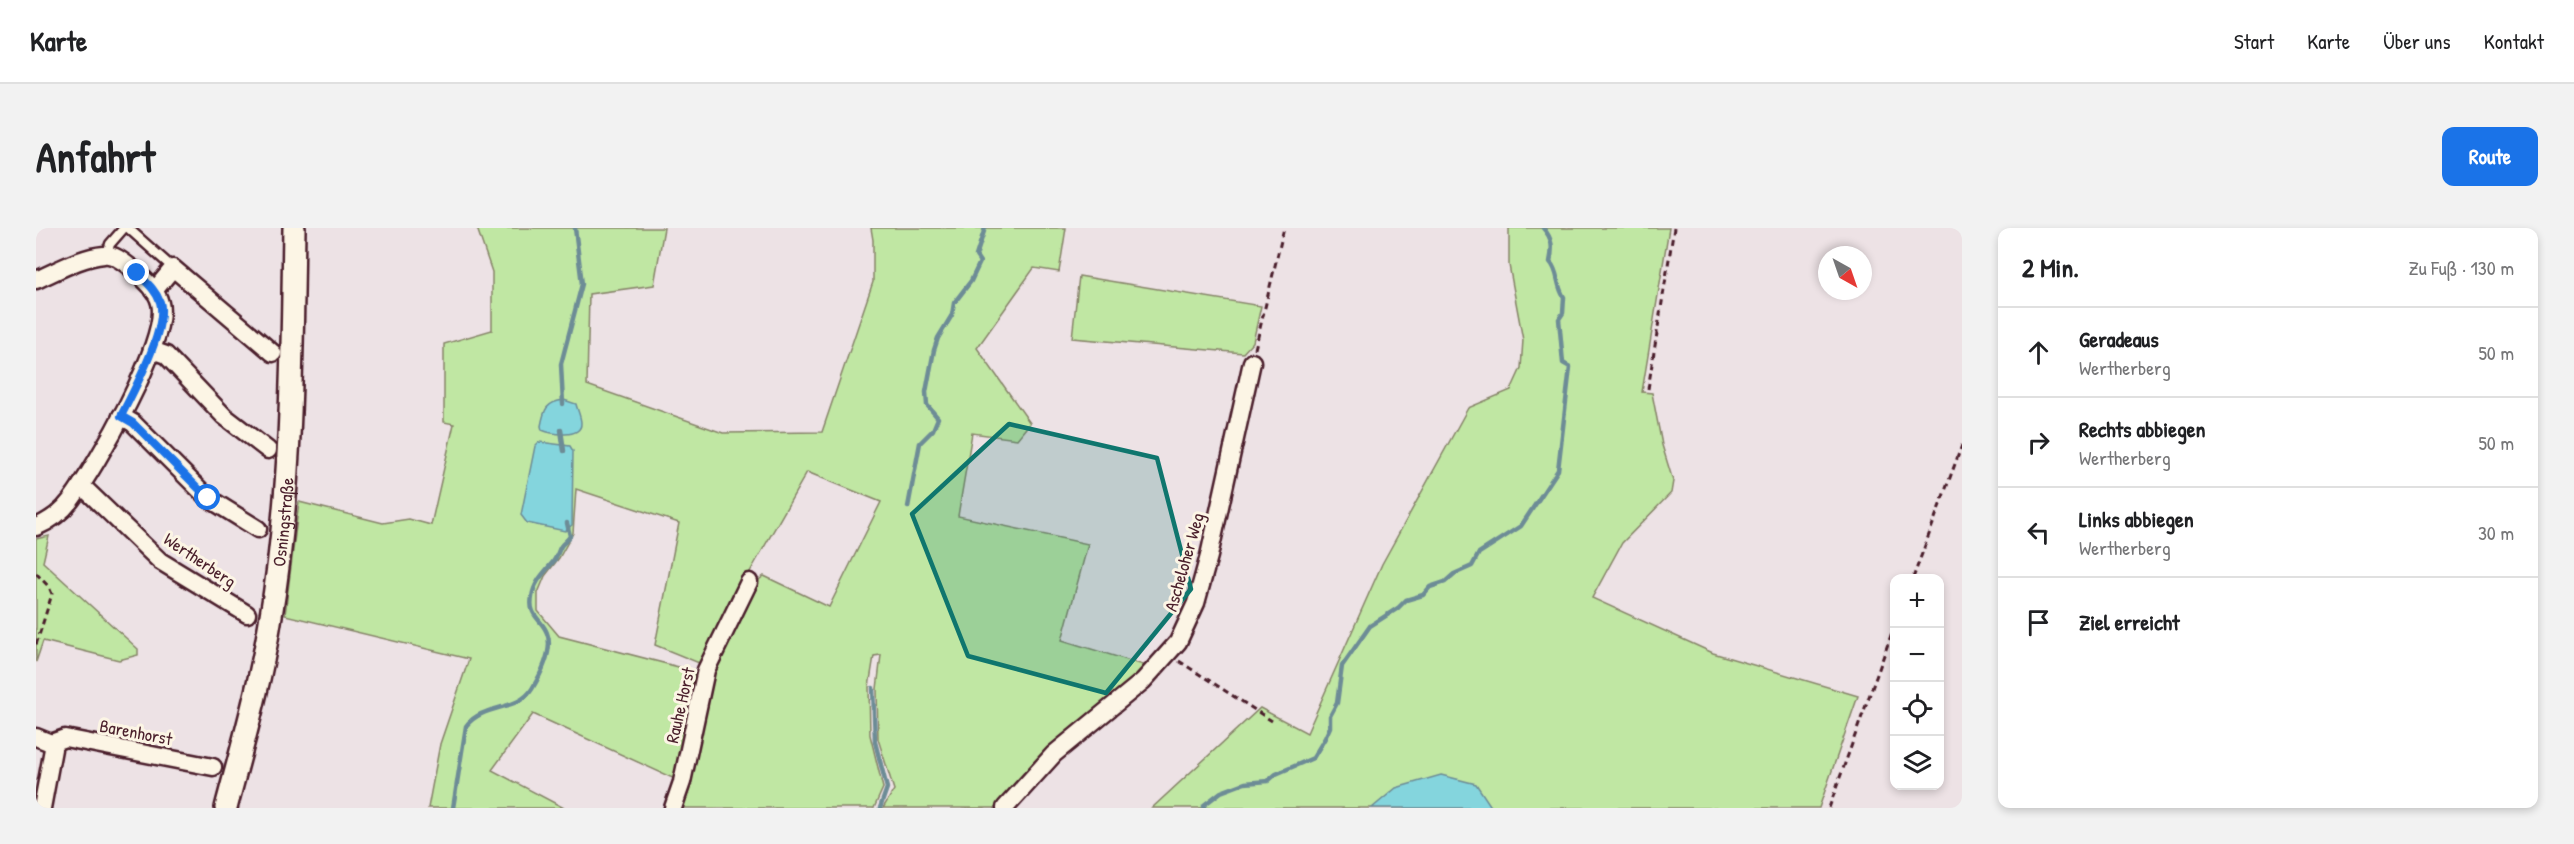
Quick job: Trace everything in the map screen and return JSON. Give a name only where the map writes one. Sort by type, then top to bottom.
[{"type":"street","name":"Osningstraße","points":[[226,808],[270,623],[282,538],[292,370],[294,228]]},
{"type":"street","points":[[36,280],[87,258],[107,254],[120,259],[154,291],[161,304],[160,320],[152,350],[121,416],[81,485],[60,513],[36,527]]},
{"type":"street","points":[[154,291],[173,268],[273,353]]},
{"type":"street","points":[[152,350],[166,355],[224,416],[268,450]]},
{"type":"street","name":"Ascheloher Weg","points":[[1005,808],[1054,754],[1143,681],[1178,642],[1196,603],[1209,556],[1252,362]]},
{"type":"street","points":[[121,416],[133,423],[208,498],[258,529]]},
{"type":"street","name":"Wertherberg","points":[[81,485],[160,561],[247,614]]},
{"type":"street","name":"Rauhe Horst","points":[[673,808],[682,782],[706,670],[749,582]]},
{"type":"street","name":"Barenhorst","points":[[44,740],[65,738],[213,767]]},
{"type":"street","name":"Barenhorst","points":[[42,808],[52,749],[44,740]]},
{"type":"lane","points":[[107,254],[110,244],[126,228],[173,268]]},
{"type":"path","points":[[1252,362],[1284,228]]},
{"type":"path","points":[[1648,389],[1674,228]]},
{"type":"path","points":[[1914,574],[1962,446]]},
{"type":"path","points":[[36,573],[49,587],[52,594],[36,645]]},
{"type":"path","points":[[1829,808],[1894,628]]},
{"type":"path","points":[[1168,654],[1272,721]]},
{"type":"highlighted area","points":[[1009,424],[1157,458],[1191,589],[1106,693],[968,656],[912,514]]},
{"type":"green space","points":[[477,228],[664,228],[654,285],[589,294],[587,385],[723,433],[822,432],[873,282],[871,228],[1066,228],[1059,272],[1034,268],[977,348],[1030,423],[1017,439],[972,433],[958,516],[1088,544],[1062,640],[1150,667],[998,808],[883,808],[894,790],[878,739],[877,689],[881,655],[874,656],[869,687],[870,735],[883,788],[874,808],[677,808],[686,784],[718,656],[755,583],[764,576],[829,607],[881,502],[807,472],[751,570],[706,660],[699,663],[655,645],[679,523],[576,489],[573,533],[559,558],[545,576],[538,593],[538,611],[559,636],[694,671],[700,682],[679,781],[533,714],[492,770],[564,808],[428,808],[440,744],[469,659],[285,615],[299,502],[383,523],[409,519],[431,525],[454,424],[444,422],[444,344],[492,330],[492,272]]},
{"type":"green space","points":[[1509,228],[1669,228],[1642,392],[1652,393],[1662,445],[1673,481],[1671,493],[1622,543],[1592,598],[1713,653],[1858,696],[1819,808],[1152,808],[1260,708],[1307,733],[1382,564],[1468,408],[1511,390],[1521,368],[1523,340],[1509,265]]},
{"type":"green space","points":[[1079,276],[1261,306],[1253,342],[1243,353],[1072,338]]},
{"type":"green space","points":[[49,536],[43,562],[138,649],[138,655],[119,660],[43,641],[36,662],[36,539]]},
{"type":"water","points":[[564,400],[576,404],[581,421],[580,428],[565,434],[542,430],[542,420],[547,408],[553,403]]},
{"type":"water","points":[[539,442],[570,446],[573,451],[572,525],[565,531],[527,523],[521,515],[535,446]]},
{"type":"water","points":[[1441,775],[1476,784],[1492,808],[1372,808],[1396,788]]},
{"type":"waterway","points":[[563,404],[561,364],[582,284],[575,228]]},
{"type":"waterway","points":[[908,507],[920,443],[933,430],[938,418],[927,405],[926,392],[934,350],[938,338],[952,315],[954,303],[971,281],[980,262],[976,256],[985,228]]},
{"type":"waterway","points":[[1204,808],[1204,805],[1221,792],[1245,783],[1268,781],[1276,774],[1313,758],[1330,727],[1330,716],[1337,703],[1342,666],[1370,626],[1398,608],[1406,600],[1423,595],[1430,587],[1445,582],[1454,574],[1472,566],[1479,553],[1521,526],[1558,470],[1570,367],[1563,363],[1559,319],[1563,313],[1564,297],[1550,262],[1552,248],[1543,228]]},
{"type":"waterway","points":[[561,430],[564,451]]},
{"type":"waterway","points":[[453,808],[466,726],[482,714],[509,705],[526,696],[543,669],[548,654],[549,640],[531,603],[537,582],[570,536],[567,523]]},
{"type":"waterway","points":[[873,688],[875,742],[887,788],[880,808]]},
{"type":"route","points":[[137,273],[154,291],[161,304],[160,320],[152,350],[121,416],[133,423],[208,498]]}]
